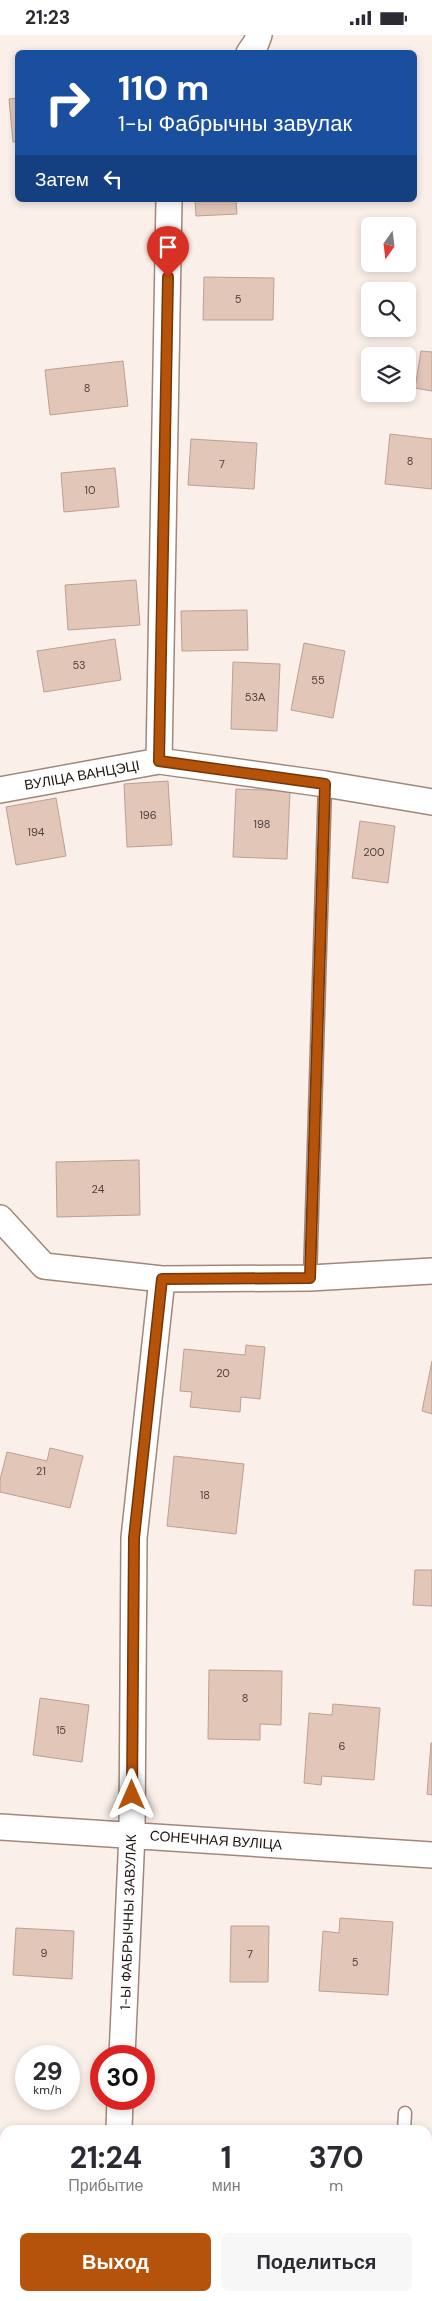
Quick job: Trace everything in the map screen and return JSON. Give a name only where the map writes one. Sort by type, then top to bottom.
[{"type":"street","points":[[251,50],[259,35]]},
{"type":"street","points":[[159,761],[169,202]]},
{"type":"street","name":"ВУЛІЦА ВАНЦЭЦІ","points":[[0,790],[159,761],[325,784],[432,802]]},
{"type":"street","points":[[0,1218],[44,1266],[162,1279],[310,1278],[432,1271]]},
{"type":"street","name":"1-Ы ФАБРЫЧНЫ ЗАВУЛАК","points":[[122,2045],[132,1834],[134,1538],[162,1279]]},
{"type":"street","name":"СОНЕЧНАЯ ВУЛІЦА","points":[[0,1827],[132,1834],[432,1855]]},
{"type":"street","points":[[118,2125],[119,2110]]},
{"type":"lane","points":[[310,1278],[325,784]]},
{"type":"lane","points":[[404,2125],[405,2113]]},
{"type":"building","points":[[15,98],[15,142],[13,142],[9,99]]},
{"type":"building","points":[[195,202],[236,202],[237,214],[196,216]]},
{"type":"building","points":[[204,277],[274,278],[273,320],[203,320]]},
{"type":"building","points":[[421,351],[432,352],[432,391],[416,388]]},
{"type":"building","points":[[123,361],[128,406],[50,415],[45,370]]},
{"type":"building","points":[[390,434],[432,439],[432,489],[385,484]]},
{"type":"building","points":[[191,439],[257,443],[254,489],[188,485]]},
{"type":"building","points":[[115,468],[119,507],[64,512],[61,473]]},
{"type":"building","points":[[136,580],[140,625],[68,630],[65,585]]},
{"type":"building","points":[[247,610],[248,650],[182,651],[181,611]]},
{"type":"building","points":[[115,639],[121,680],[44,692],[37,651]]},
{"type":"building","points":[[304,643],[345,651],[333,718],[291,710]]},
{"type":"building","points":[[233,662],[280,664],[277,731],[231,729]]},
{"type":"building","points":[[168,781],[172,845],[127,847],[124,784]]},
{"type":"building","points":[[236,789],[290,791],[287,859],[233,857]]},
{"type":"building","points":[[56,798],[66,856],[16,865],[6,807]]},
{"type":"building","points":[[360,821],[395,826],[388,883],[352,878]]},
{"type":"building","points":[[139,1160],[140,1215],[57,1217],[56,1162]]},
{"type":"building","points":[[246,1345],[265,1347],[260,1399],[241,1397],[240,1412],[190,1407],[192,1392],[180,1391],[184,1349],[245,1355]]},
{"type":"building","points":[[432,1361],[432,1414],[422,1411]]},
{"type":"building","points":[[50,1448],[83,1456],[70,1508],[0,1492],[0,1480],[7,1452],[47,1461]]},
{"type":"building","points":[[174,1456],[244,1464],[236,1534],[167,1526]]},
{"type":"building","points":[[415,1570],[432,1570],[432,1606],[413,1605]]},
{"type":"building","points":[[209,1670],[282,1671],[281,1725],[260,1724],[260,1740],[208,1739]]},
{"type":"building","points":[[40,1698],[89,1705],[82,1762],[33,1755]]},
{"type":"building","points":[[333,1704],[380,1708],[374,1780],[322,1776],[321,1785],[304,1783],[309,1713],[332,1715]]},
{"type":"building","points":[[432,1743],[432,1795],[427,1794]]},
{"type":"building","points":[[340,1918],[393,1922],[388,1995],[319,1991],[323,1931],[339,1933]]},
{"type":"building","points":[[231,1926],[269,1926],[268,1982],[230,1982]]},
{"type":"building","points":[[16,1928],[74,1931],[72,1979],[13,1975]]},
{"type":"route","points":[[132,1795],[134,1538],[162,1279],[310,1278],[325,784],[159,761],[168,277]]}]
